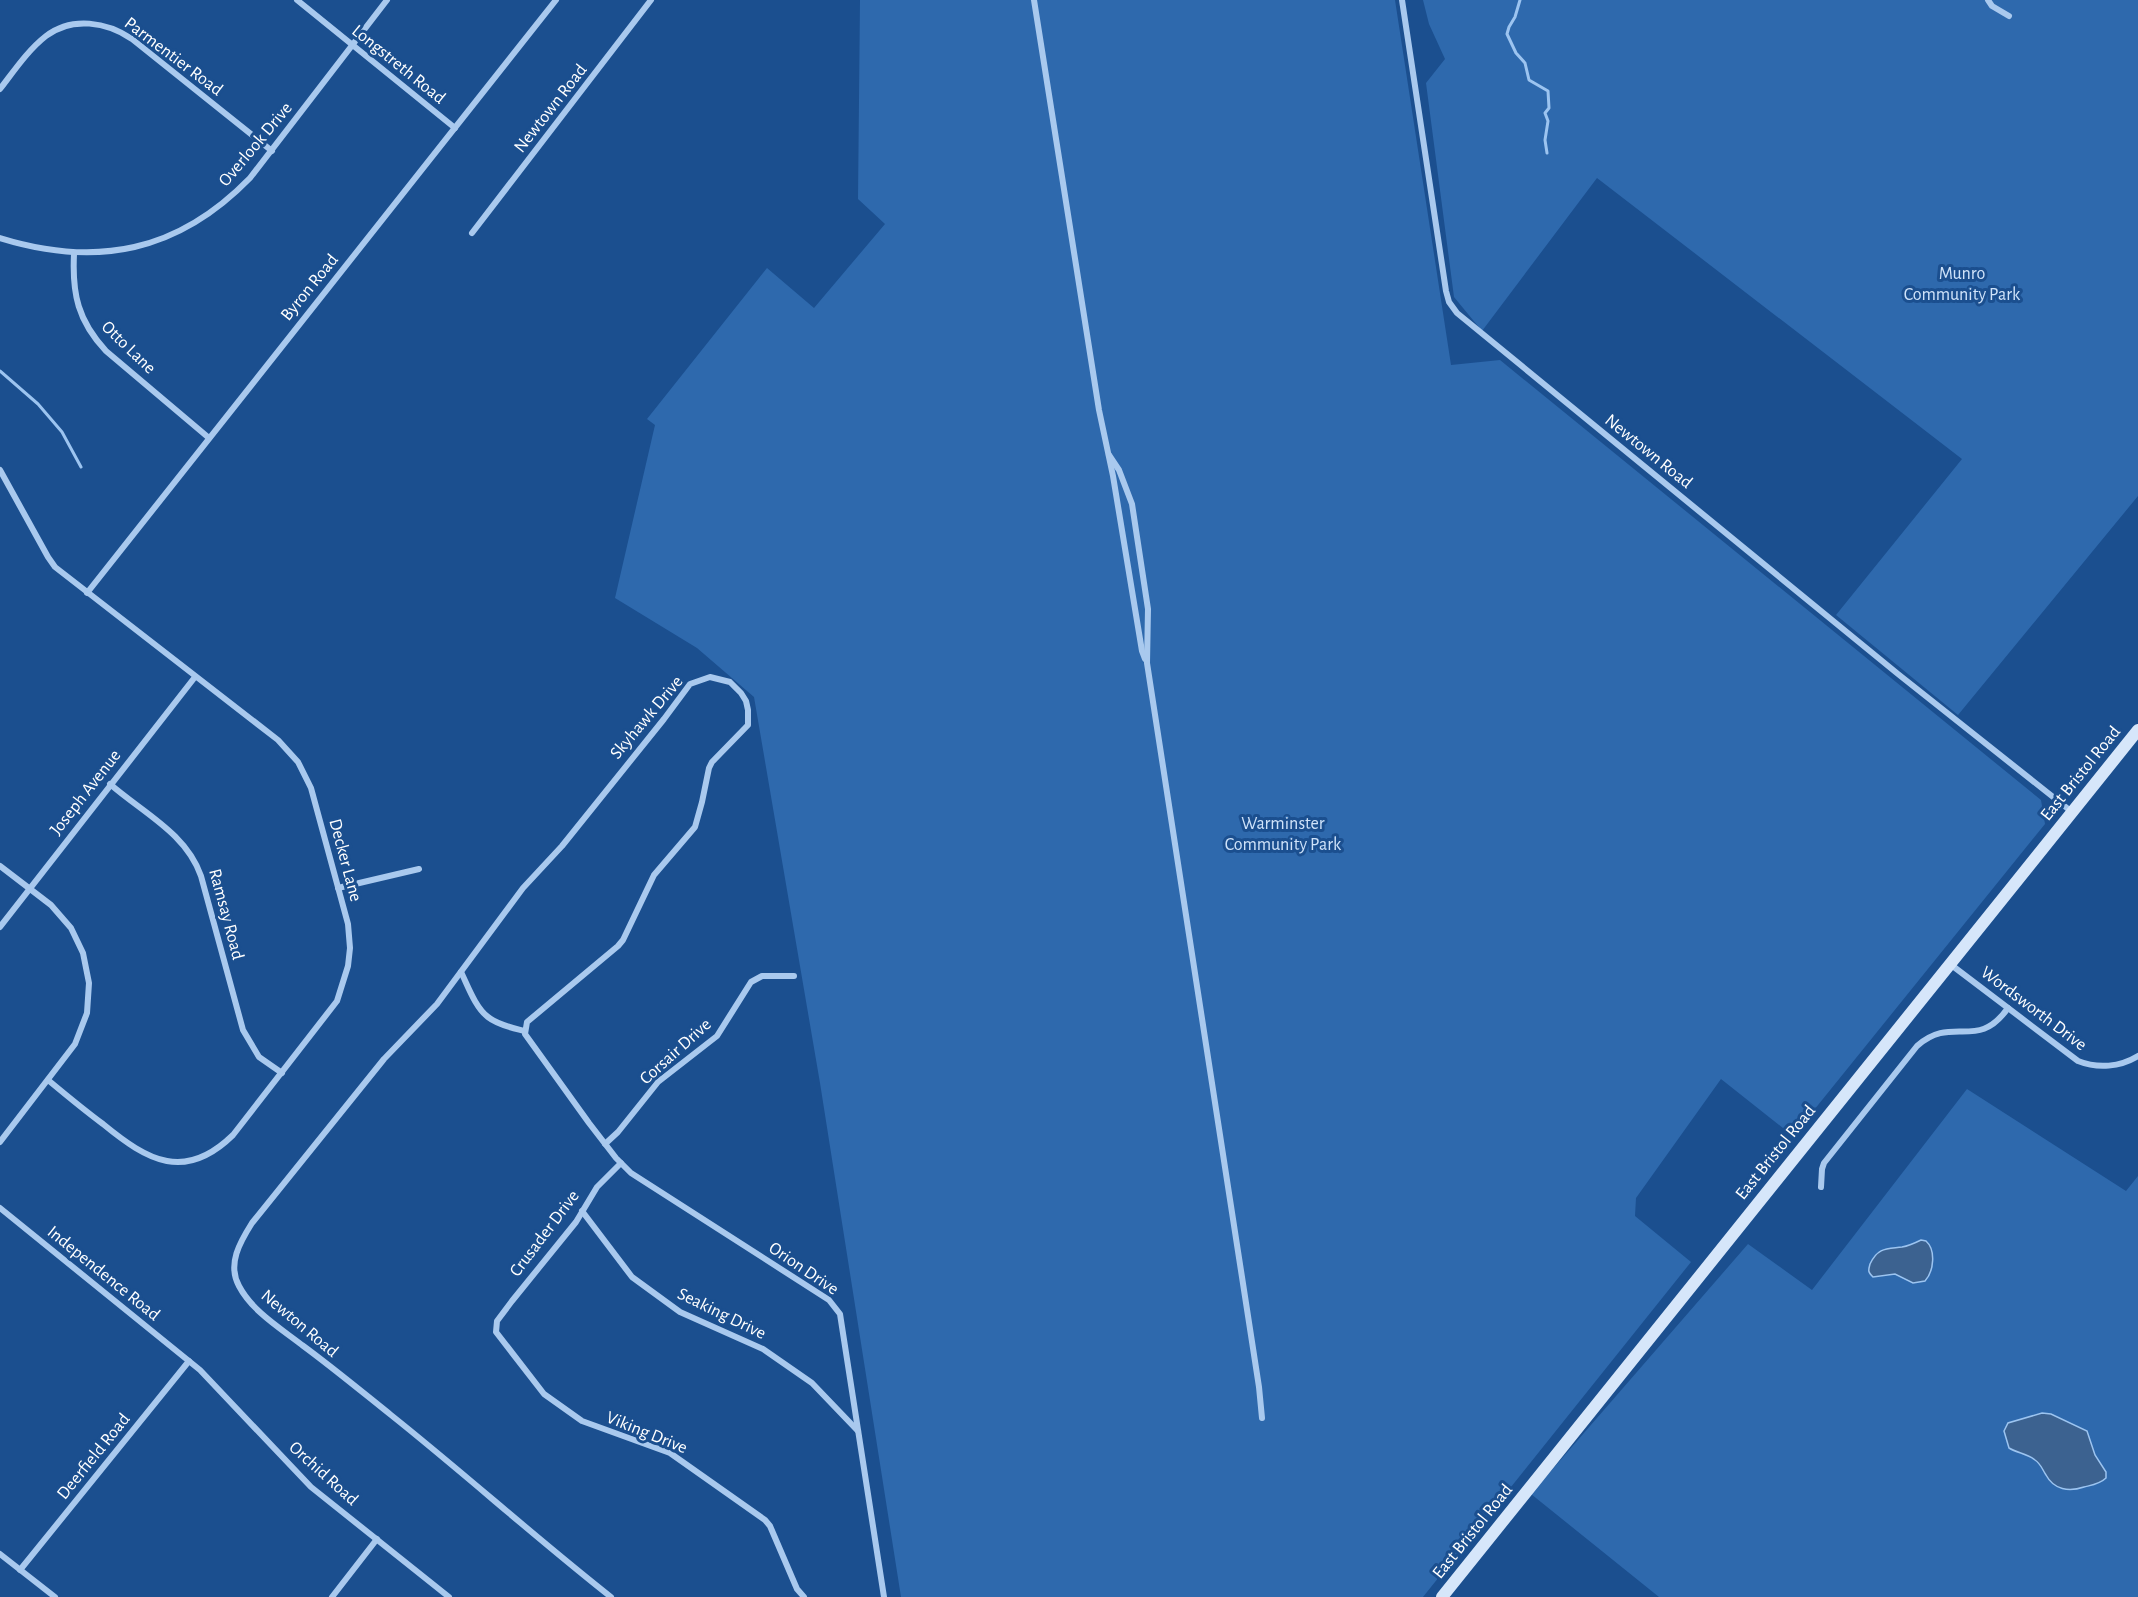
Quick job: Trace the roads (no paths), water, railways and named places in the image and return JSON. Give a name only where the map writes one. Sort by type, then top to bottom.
[{"type":"main road","name":"East Bristol Road","points":[[1442,1597],[2138,730]]},
{"type":"street","name":"Longstreth Road","points":[[297,0],[455,128]]},
{"type":"street","name":"Overlook Drive","points":[[0,238],[47,250],[74,254],[97,253],[138,247],[190,226],[235,194],[272,151],[387,0]]},
{"type":"street","name":"Byron Road","points":[[87,593],[556,0]]},
{"type":"street","name":"Newtown Road","points":[[472,233],[651,0]]},
{"type":"street","points":[[1034,0],[1097,398],[1109,455],[1142,651],[1147,663]]},
{"type":"street","name":"Newtown Road","points":[[1402,0],[1446,291],[1449,302],[1457,313],[1884,662],[2072,812]]},
{"type":"street","points":[[1988,0],[1992,6],[2009,16]]},
{"type":"street","name":"Parmentier Road","points":[[0,89],[47,35],[58,29],[77,24],[100,24],[132,39],[272,151]]},
{"type":"street","name":"Otto Lane","points":[[74,254],[78,305],[85,324],[94,338],[106,351],[209,438]]},
{"type":"street","points":[[1109,455],[1119,470],[1132,504],[1148,609],[1147,663],[1256,1363],[1262,1418]]},
{"type":"street","name":"Decker Lane","points":[[0,470],[55,567],[278,740],[298,762],[311,788],[350,937],[348,966],[337,1001],[233,1135],[222,1146],[202,1158],[179,1162],[157,1159],[137,1150],[48,1080]]},
{"type":"street","name":"Joseph Avenue","points":[[0,927],[195,677]]},
{"type":"street","name":"Skyhawk Drive","points":[[451,986],[523,888],[562,846],[690,684],[710,677],[720,678],[735,686],[746,701],[748,725],[712,762],[695,827],[654,875],[618,946],[537,1012],[527,1022],[525,1029]]},
{"type":"street","name":"Ramsay Road","points":[[111,784],[175,835],[192,854],[201,876],[243,1030],[258,1057],[282,1073]]},
{"type":"street","points":[[0,866],[51,905],[71,928],[83,953],[89,983],[87,1013],[75,1044],[0,1142]]},
{"type":"street","points":[[338,888],[419,869]]},
{"type":"street","name":"Wordsworth Drive","points":[[1950,964],[2071,1057],[2085,1064],[2098,1066],[2120,1064],[2138,1056]]},
{"type":"street","points":[[461,972],[477,1003],[488,1017],[507,1026],[525,1029],[526,1039],[605,1144]]},
{"type":"street","name":"Corsair Drive","points":[[605,1144],[618,1132],[658,1082],[717,1036],[750,982],[762,976],[794,976]]},
{"type":"street","name":"Newton Road","points":[[451,986],[425,1017],[384,1059],[252,1223],[238,1248],[235,1258],[235,1276],[245,1296],[272,1322],[392,1415],[611,1597]]},
{"type":"street","points":[[1821,1187],[1824,1163],[1925,1038],[1938,1032],[1983,1030],[2000,1020],[2008,1008]]},
{"type":"street","name":"Orion Drive","points":[[605,1144],[631,1173],[835,1306],[843,1322],[884,1597]]},
{"type":"street","name":"Crusader Drive","points":[[496,1325],[512,1300],[576,1222],[597,1187],[621,1163]]},
{"type":"street","name":"Independence Road","points":[[0,1208],[189,1361]]},
{"type":"street","name":"Seaking Drive","points":[[582,1211],[632,1276],[680,1312],[763,1349],[812,1383],[859,1431]]},
{"type":"street","name":"Viking Drive","points":[[496,1325],[498,1336],[544,1394],[582,1421],[670,1453],[765,1520],[770,1526],[797,1589],[804,1597]]},
{"type":"street","name":"Orchid Road","points":[[189,1361],[311,1487],[449,1597]]},
{"type":"street","name":"Deerfield Road","points":[[20,1570],[189,1361]]},
{"type":"street","points":[[332,1597],[377,1539]]},
{"type":"street","points":[[0,1554],[54,1597]]},
{"type":"waterway","points":[[1520,0],[1507,34],[1516,53],[1525,63],[1529,80],[1548,91],[1549,108],[1545,113],[1548,121],[1545,140],[1547,153]]},
{"type":"waterway","points":[[0,371],[38,404],[62,432],[81,467]]},
{"type":"park label","name":"Munro Community Park","points":[[1962,283]]},
{"type":"park label","name":"Warminster Community Park","points":[[1283,833]]}]
